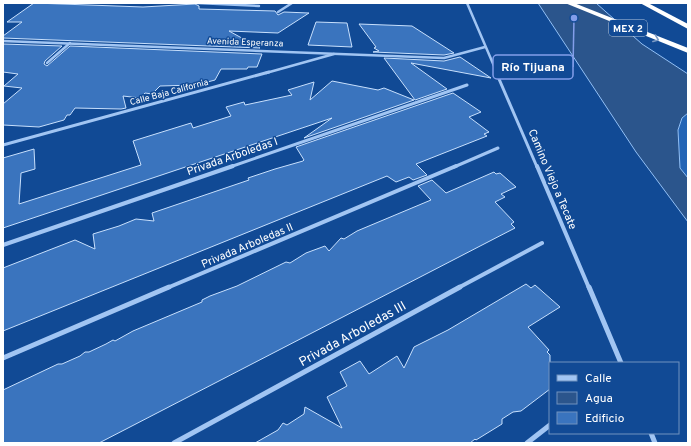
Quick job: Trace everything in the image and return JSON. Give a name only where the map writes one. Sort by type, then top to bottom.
[{"type":"highway","name":"MEX 2","points":[[568,3],[688,51]]},
{"type":"highway","name":"MEX 2","points":[[644,3],[688,27]]},
{"type":"highway","points":[[655,3],[688,19]]},
{"type":"street","points":[[198,3],[259,6]]},
{"type":"street","points":[[278,12],[292,3]]},
{"type":"street","name":"Camino Viejo a Tecate","points":[[467,3],[621,362]]},
{"type":"street","name":"Avenida Esperanza","points":[[3,41],[339,52],[444,58],[485,47]]},
{"type":"street","points":[[47,63],[71,43]]},
{"type":"street","name":"Calle Baja California","points":[[3,145],[339,52]]},
{"type":"street","name":"Privada Arboledas I","points":[[3,245],[467,85]]},
{"type":"street","name":"Privada Arboledas II","points":[[3,358],[498,148]]},
{"type":"street","name":"Privada Arboledas III","points":[[174,443],[542,243]]},
{"type":"street","points":[[527,443],[549,426]]},
{"type":"shaded area","points":[[688,113],[688,178],[680,168],[678,130],[682,118]]},
{"type":"water","points":[[538,3],[596,3],[642,44],[688,74],[688,113],[682,118],[678,130],[680,168],[688,178],[688,222],[636,152]]},
{"type":"building","points":[[34,3],[143,7],[195,4],[199,6],[199,9],[275,11],[278,15],[284,12],[309,13],[278,33],[229,31],[260,48],[3,38],[3,36],[22,22],[7,22]]},
{"type":"building","points":[[316,22],[347,23],[352,47],[308,45]]},
{"type":"building","points":[[359,24],[412,26],[454,53],[444,55],[373,52],[379,51],[374,48],[376,47]]},
{"type":"building","points":[[3,44],[62,46],[45,61],[44,64],[47,66],[70,46],[262,54],[257,67],[248,67],[247,69],[221,69],[215,80],[196,85],[160,86],[152,94],[145,93],[140,98],[123,96],[126,108],[75,108],[64,120],[39,127],[3,125],[3,104],[22,88],[4,86],[18,74],[3,72]]},
{"type":"building","points":[[460,57],[491,78],[411,63],[447,89],[415,100],[384,58],[444,61]]},
{"type":"building","points":[[332,81],[378,90],[384,88],[414,100],[304,138],[332,118],[3,228],[3,158],[34,149],[35,169],[21,173],[19,204],[141,165],[133,141],[191,123],[193,128],[231,116],[226,107],[244,102],[245,105],[292,95],[288,90],[314,82],[310,100]]},
{"type":"building","points":[[453,93],[481,112],[469,117],[489,132],[484,134],[487,136],[416,164],[427,175],[413,180],[409,177],[396,182],[387,176],[3,331],[3,268],[75,240],[95,249],[93,234],[136,219],[154,221],[152,213],[249,180],[248,178],[303,161],[304,160],[296,147]]},
{"type":"building","points":[[494,172],[496,174],[500,173],[516,187],[501,194],[505,197],[495,202],[514,222],[511,224],[515,228],[99,443],[3,443],[3,390],[58,364],[62,364],[80,356],[85,352],[89,352],[113,340],[115,341],[133,331],[202,302],[202,300],[210,296],[237,286],[286,262],[290,263],[306,253],[325,246],[329,251],[341,238],[344,239],[357,231],[431,200],[418,186],[432,180],[446,193]]},
{"type":"building","points":[[526,284],[531,288],[535,285],[560,307],[528,327],[549,350],[547,352],[550,355],[549,390],[521,411],[513,412],[502,419],[502,424],[470,443],[255,443],[278,430],[283,423],[287,425],[304,414],[305,407],[342,428],[327,397],[347,386],[340,372],[360,361],[369,374],[397,356],[404,368],[414,347],[448,330]]},
{"type":"place","name":"Río Tijuana","points":[[574,18]]}]
